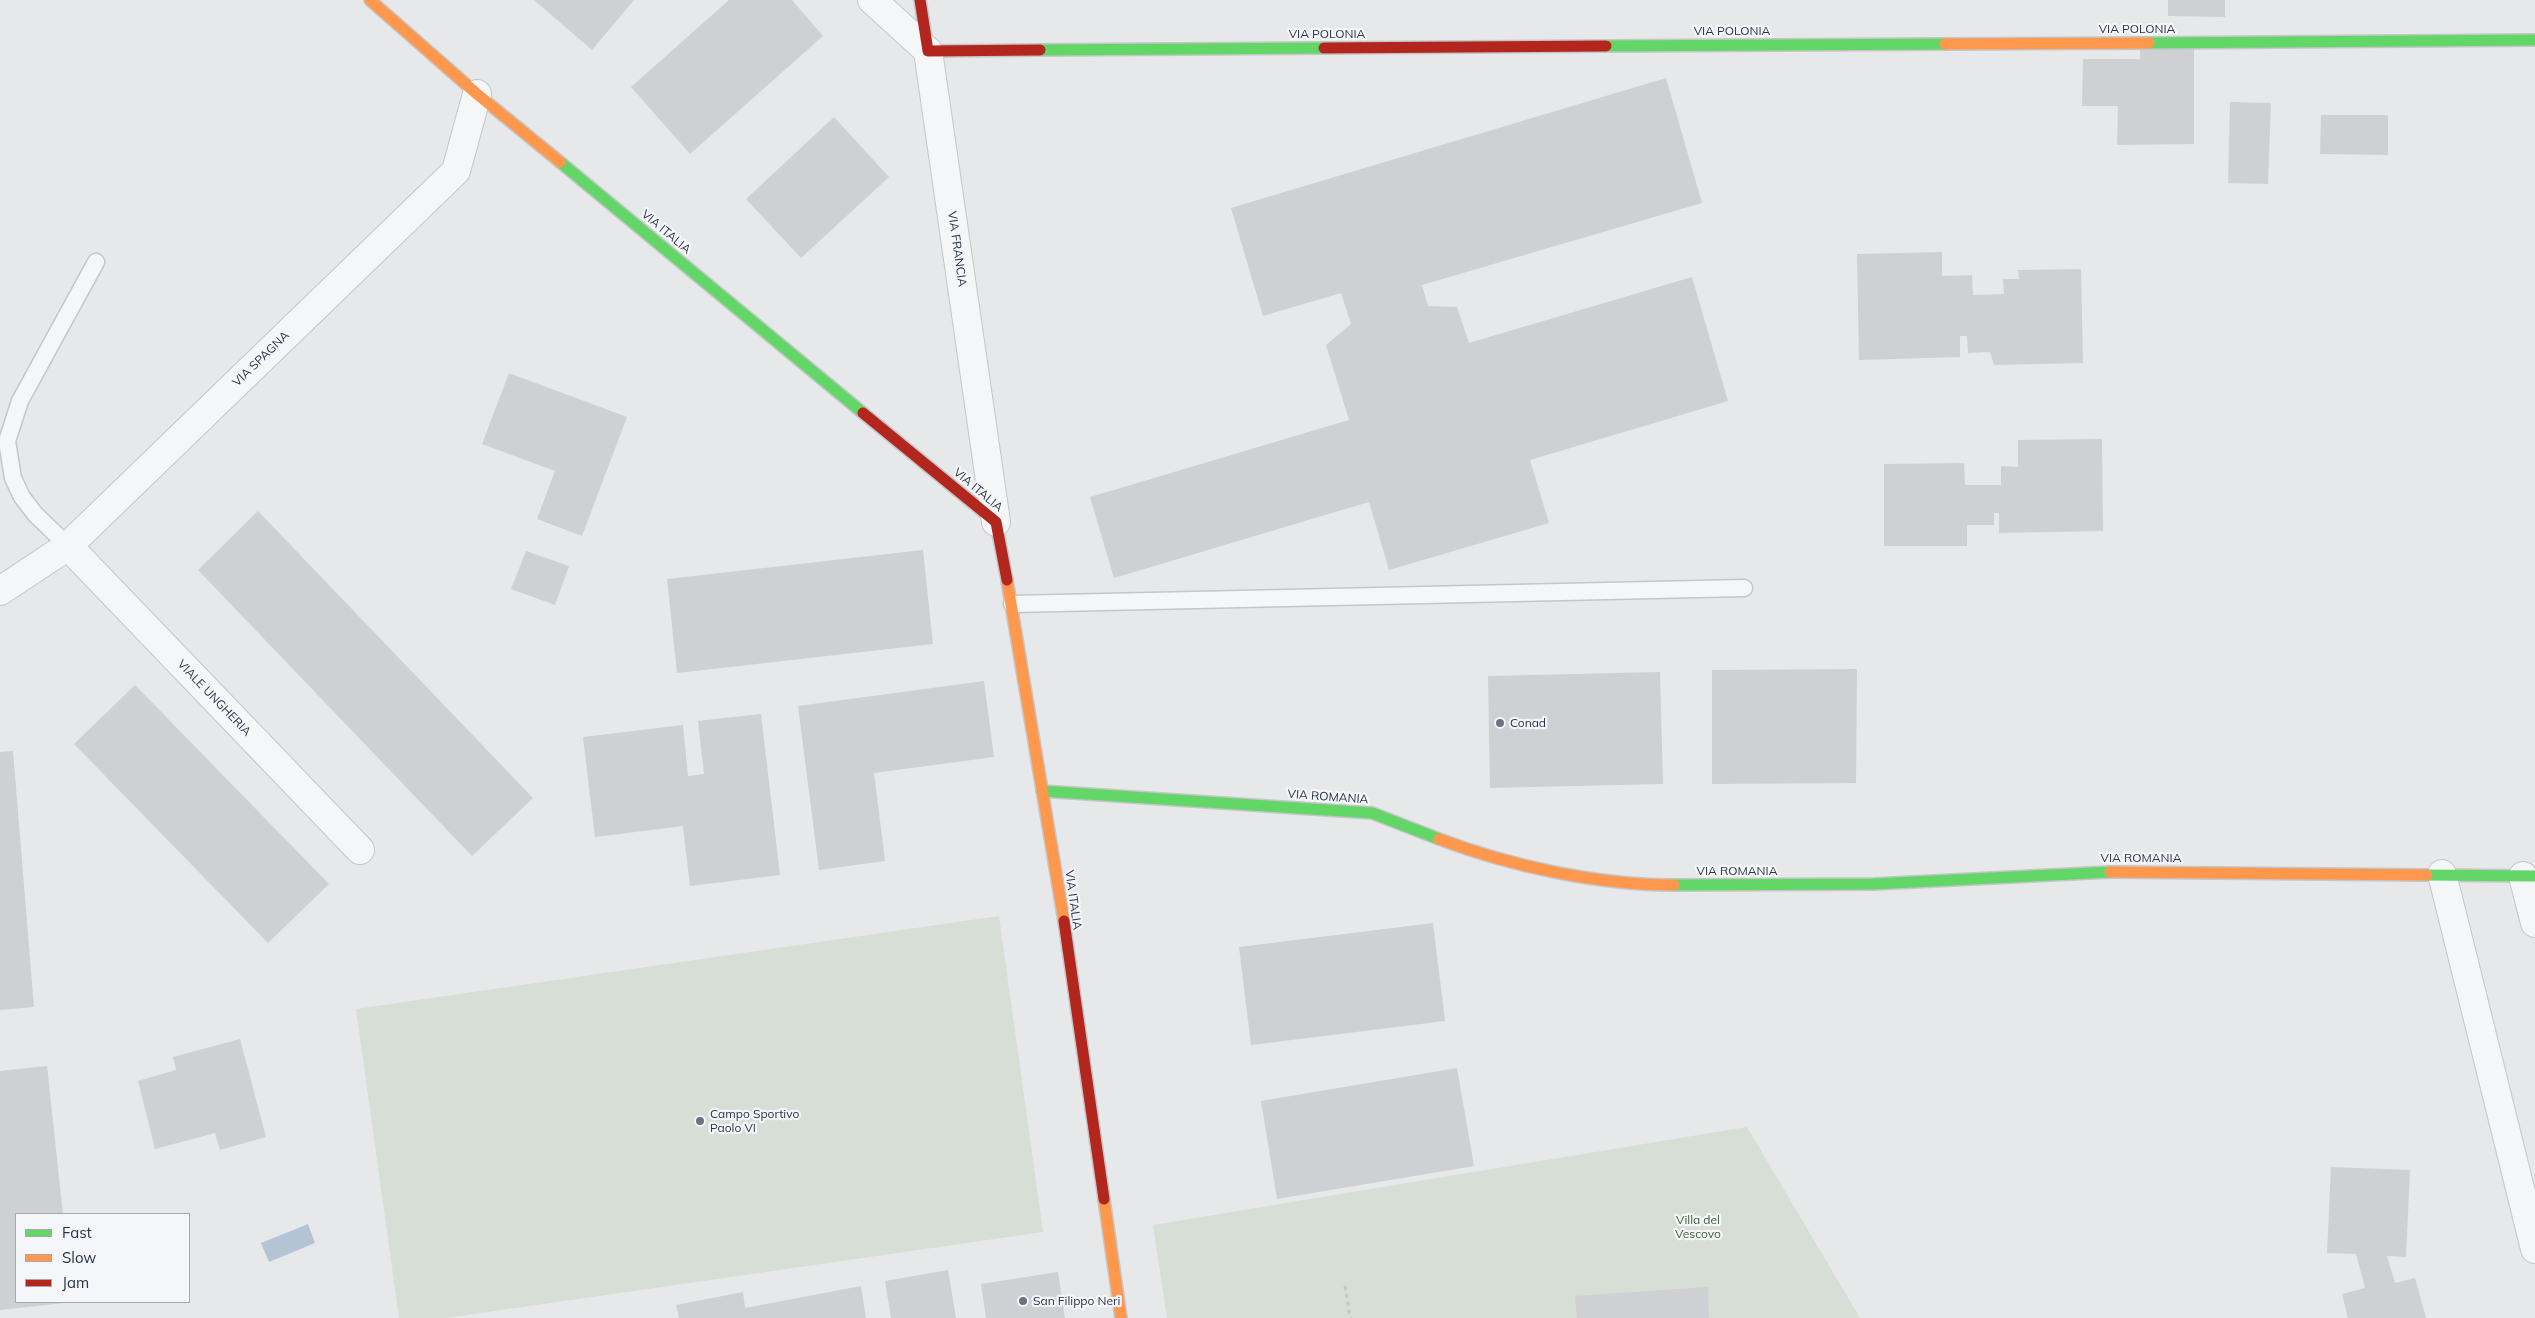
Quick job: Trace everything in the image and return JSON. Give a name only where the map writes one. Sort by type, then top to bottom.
[{"type":"street","name":"VIA ITALIA","points":[[370,0],[477,94],[996,522],[1012,604],[1042,791],[1121,1318]]},
{"type":"street","points":[[872,0],[928,51]]},
{"type":"street","points":[[920,0],[928,51]]},
{"type":"street","name":"VIA POLONIA","points":[[928,51],[2535,40]]},
{"type":"street","name":"VIA FRANCIA","points":[[928,51],[996,522]]},
{"type":"street","name":"VIA SPAGNA","points":[[0,591],[68,546],[456,171],[477,94]]},
{"type":"street","name":"VIALE UNGHERIA","points":[[68,546],[360,850]]},
{"type":"street","name":"VIA ROMANIA","points":[[1042,791],[1372,814],[1447,842],[1511,861],[1580,877],[1658,885],[1874,884],[2134,871],[2529,876]]},
{"type":"street","points":[[2442,874],[2535,1249]]},
{"type":"street","points":[[2529,876],[2535,923]]},
{"type":"lane","points":[[68,546],[35,514],[22,497],[13,478],[7,441],[20,401],[96,262]]},
{"type":"lane","points":[[1012,604],[1744,588]]},
{"type":"path","points":[[1344,1286],[1350,1318]]},
{"type":"green space","name":"Campo Sportivo Paolo VI","points":[[999,916],[1043,1232],[446,1318],[399,1318],[356,1009]]},
{"type":"green space","name":"Villa del Vescovo","points":[[1747,1127],[1860,1318],[1167,1318],[1153,1225]]},
{"type":"water","points":[[308,1224],[315,1243],[269,1262],[261,1243]]},
{"type":"building","points":[[534,0],[634,0],[592,50]]},
{"type":"building","points":[[729,0],[792,0],[823,36],[690,154],[631,87]]},
{"type":"building","points":[[2168,0],[2225,0],[2225,17],[2168,16]]},
{"type":"building","points":[[2140,48],[2194,49],[2194,144],[2117,145],[2118,106],[2082,106],[2083,59],[2140,59]]},
{"type":"building","points":[[1666,78],[1702,203],[1422,285],[1428,306],[1457,307],[1469,343],[1692,277],[1728,401],[1530,460],[1549,523],[1389,570],[1369,502],[1114,578],[1090,497],[1349,420],[1326,345],[1351,324],[1341,293],[1263,316],[1231,208]]},
{"type":"building","points":[[2230,102],[2271,103],[2268,184],[2228,183]]},
{"type":"building","points":[[2321,115],[2388,115],[2388,155],[2320,154]]},
{"type":"building","points":[[834,117],[889,177],[801,258],[746,199]]},
{"type":"building","points":[[1942,252],[1942,276],[1972,275],[1973,295],[2004,294],[2003,279],[2019,279],[2018,270],[2081,269],[2083,363],[1994,365],[1990,352],[1968,353],[1967,336],[1960,336],[1960,357],[1859,360],[1857,254]]},
{"type":"building","points":[[509,373],[627,417],[582,536],[537,519],[555,471],[482,444]]},
{"type":"building","points":[[2102,439],[2103,531],[1999,533],[1999,513],[1994,513],[1994,525],[1967,525],[1967,546],[1884,546],[1884,464],[1964,463],[1965,485],[2001,485],[2001,466],[2018,467],[2018,440]]},
{"type":"building","points":[[258,511],[533,798],[472,856],[198,570]]},
{"type":"building","points":[[923,550],[933,644],[677,673],[667,579]]},
{"type":"building","points":[[526,551],[569,566],[555,605],[511,589]]},
{"type":"building","points":[[1857,669],[1856,783],[1712,784],[1712,670]]},
{"type":"building","points":[[1660,672],[1663,784],[1490,788],[1488,676]]},
{"type":"building","points":[[984,681],[994,757],[874,773],[885,861],[819,870],[798,706]]},
{"type":"building","points":[[135,685],[329,884],[268,943],[74,744]]},
{"type":"building","points":[[761,714],[780,875],[690,886],[683,826],[595,837],[583,737],[683,725],[688,776],[704,774],[698,721]]},
{"type":"building","points":[[13,751],[34,1007],[0,1010],[0,752]]},
{"type":"building","points":[[1433,923],[1445,1021],[1251,1045],[1239,947]]},
{"type":"building","points":[[240,1039],[266,1137],[220,1150],[215,1133],[155,1149],[138,1081],[176,1070],[173,1057]]},
{"type":"building","points":[[47,1066],[63,1213],[15,1213],[15,1303],[64,1303],[0,1310],[0,1071]]},
{"type":"building","points":[[1457,1068],[1474,1166],[1277,1199],[1261,1101]]},
{"type":"building","points":[[2331,1167],[2410,1170],[2406,1257],[2387,1256],[2395,1283],[2415,1278],[2426,1318],[2348,1318],[2342,1294],[2365,1288],[2356,1254],[2327,1253]]},
{"type":"building","points":[[948,1270],[956,1318],[891,1318],[885,1281]]},
{"type":"building","name":"San Filippo Neri","points":[[1058,1272],[1065,1318],[986,1318],[981,1284]]},
{"type":"building","points":[[861,1286],[866,1318],[679,1318],[676,1305],[743,1292],[745,1308]]},
{"type":"building","points":[[1708,1287],[1709,1318],[1577,1318],[1575,1296]]},
{"type":"traffic: fast","points":[[2149,43],[2535,40]]},
{"type":"traffic: fast","points":[[1606,46],[1945,44]]},
{"type":"traffic: fast","points":[[1040,50],[1324,48]]},
{"type":"traffic: fast","points":[[560,162],[863,413]]},
{"type":"traffic: fast","points":[[1042,791],[1372,813],[1439,839]]},
{"type":"traffic: fast","points":[[1674,885],[1874,884],[2110,872]]},
{"type":"traffic: fast","points":[[2427,875],[2535,876]]},
{"type":"traffic: slow","points":[[370,0],[477,94],[560,162]]},
{"type":"traffic: slow","points":[[1945,44],[2149,43]]},
{"type":"traffic: slow","points":[[1007,580],[1064,921]]},
{"type":"traffic: slow","points":[[1439,839],[1495,858],[1585,878],[1615,882],[1674,885]]},
{"type":"traffic: slow","points":[[2110,872],[2427,875]]},
{"type":"traffic: slow","points":[[1104,1199],[1121,1318]]},
{"type":"traffic: jam","points":[[920,0],[928,51],[1040,50]]},
{"type":"traffic: jam","points":[[1324,48],[1606,46]]},
{"type":"traffic: jam","points":[[863,413],[996,522],[1007,580]]},
{"type":"traffic: jam","points":[[1064,921],[1104,1199]]},
{"type":"place","name":"Conad","points":[[1500,723]]},
{"type":"place","name":"Campo Sportivo Paolo VI","points":[[700,1121]]},
{"type":"place","name":"San Filippo Neri","points":[[1023,1301]]}]
